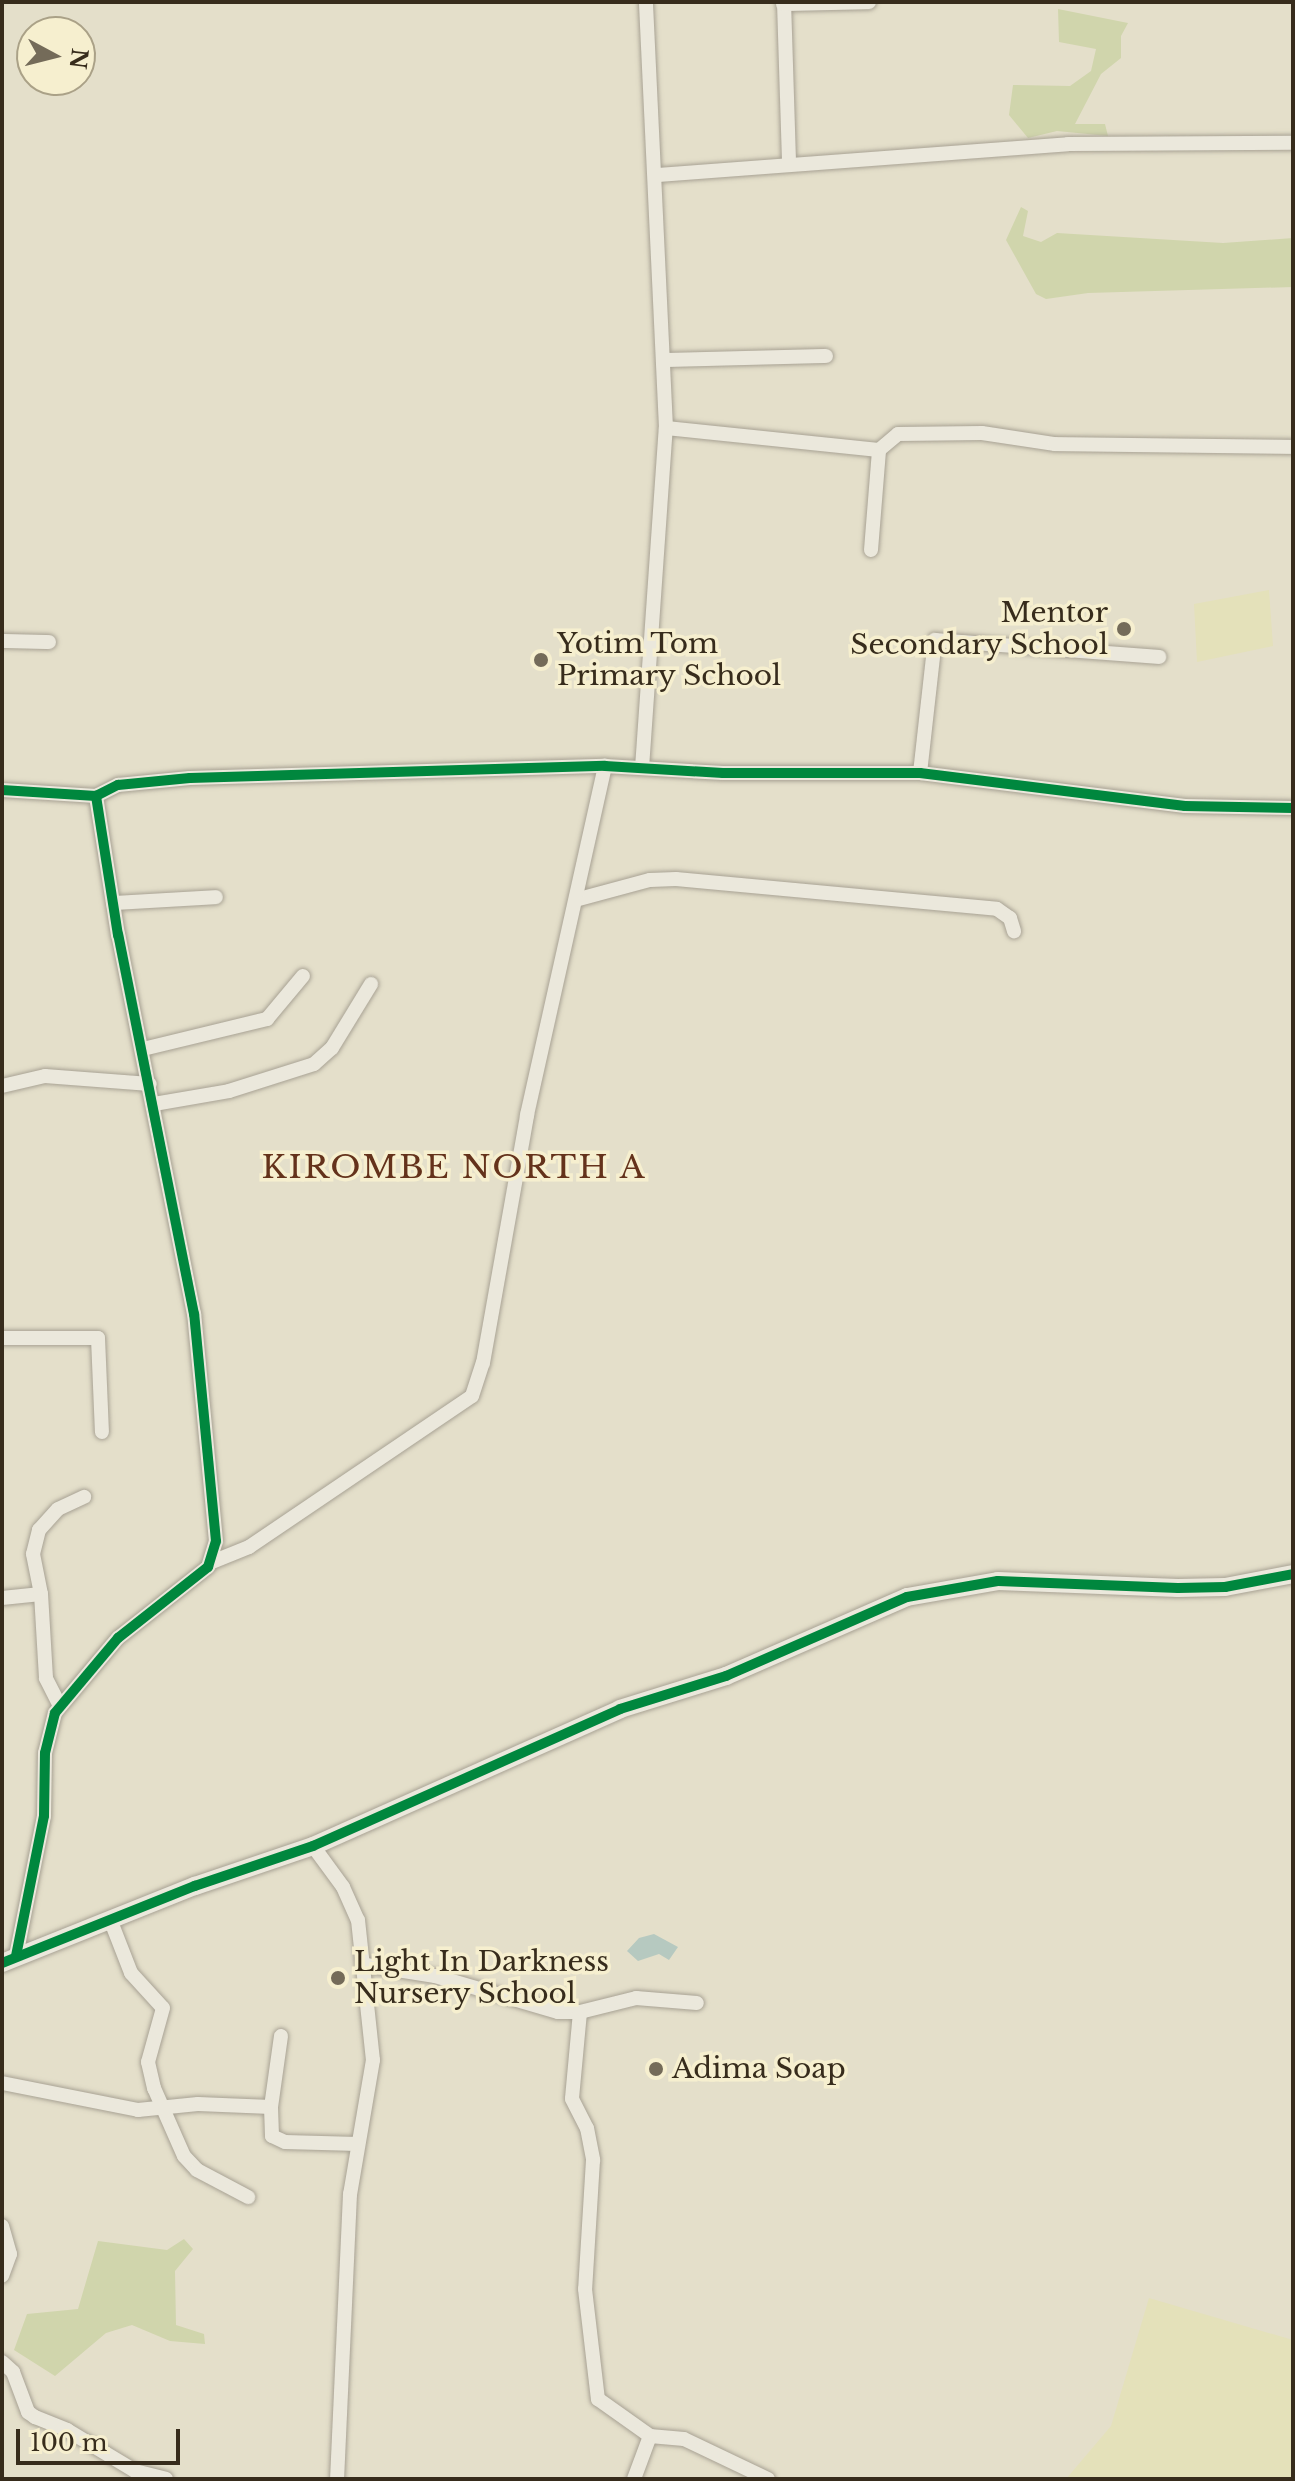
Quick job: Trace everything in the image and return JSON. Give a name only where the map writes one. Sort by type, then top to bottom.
[{"type":"street","points":[[642,768],[666,428],[658,175],[646,2]]},
{"type":"street","points":[[789,164],[784,3],[869,2]]},
{"type":"street","points":[[658,175],[1068,144],[1293,143]]},
{"type":"street","points":[[664,360],[826,356]]},
{"type":"street","points":[[666,428],[879,450]]},
{"type":"street","points":[[871,550],[879,450],[892,436],[934,433],[1055,444],[1293,447]]},
{"type":"street","points":[[920,773],[935,640],[1159,657]]},
{"type":"street","points":[[2,641],[49,642]]},
{"type":"street","points":[[9,1960],[44,1816],[45,1753],[59,1704],[118,1638],[212,1562],[249,1547],[472,1396],[483,1363],[547,1024],[579,899],[605,766]]},
{"type":"street","points":[[2,790],[96,796],[118,785],[190,778],[605,766],[920,773],[1185,806],[1293,808]]},
{"type":"street","points":[[96,796],[113,903],[200,1354],[216,1514],[212,1562]]},
{"type":"street","points":[[579,899],[650,880],[676,879],[997,909],[1010,918],[1014,931]]},
{"type":"street","points":[[113,903],[216,897]]},
{"type":"street","points":[[143,1049],[267,1019],[303,976]]},
{"type":"street","points":[[154,1104],[229,1091],[314,1064],[332,1048],[371,984]]},
{"type":"street","points":[[2,1086],[45,1076],[150,1084]]},
{"type":"street","points":[[2,1338],[98,1338],[102,1432]]},
{"type":"street","points":[[59,1704],[46,1678],[41,1594],[33,1554],[39,1530],[61,1506],[84,1497]]},
{"type":"street","points":[[9,1960],[110,1919],[313,1846],[620,1709],[726,1676],[907,1597],[998,1581],[1225,1587],[1293,1574]]},
{"type":"street","points":[[2,1598],[41,1594]]},
{"type":"street","points":[[313,1846],[352,1903],[366,1965],[373,2080],[350,2194],[337,2479]]},
{"type":"street","points":[[110,1919],[131,1973],[163,2008],[148,2062],[161,2107],[192,2166],[248,2197]]},
{"type":"street","points":[[366,1965],[435,1976],[539,2008],[580,2012],[626,1998],[697,2003]]},
{"type":"street","points":[[580,2012],[572,2099],[587,2128],[593,2160],[585,2289],[595,2391],[601,2405],[650,2436],[684,2439],[768,2479]]},
{"type":"street","points":[[281,2036],[270,2129],[277,2139],[358,2144]]},
{"type":"street","points":[[2,2083],[125,2108],[271,2107]]},
{"type":"street","points":[[2,2226],[10,2254],[2,2276]]},
{"type":"street","points":[[2,2362],[13,2372],[28,2412],[35,2417],[93,2444],[135,2471],[166,2479]]},
{"type":"street","points":[[634,2479],[650,2436]]},
{"type":"shaded area","points":[[1269,590],[1273,646],[1197,662],[1194,604]]},
{"type":"shaded area","points":[[654,1934],[678,1947],[669,1960],[659,1954],[638,1961],[627,1951],[639,1938]]},
{"type":"shaded area","points":[[1149,2298],[1293,2340],[1293,2479],[1066,2479],[1111,2426]]},
{"type":"green space","points":[[1058,9],[1128,23],[1121,36],[1121,58],[1101,74],[1075,124],[1105,124],[1108,136],[1057,131],[1028,138],[1009,115],[1013,85],[1070,86],[1091,71],[1096,49],[1059,42]]},
{"type":"green space","points":[[1021,207],[1028,211],[1023,236],[1041,242],[1057,233],[1223,243],[1293,238],[1293,287],[1088,293],[1046,299],[1036,294],[1006,240]]},
{"type":"green space","points":[[184,2239],[193,2249],[175,2271],[176,2325],[204,2334],[205,2344],[170,2341],[132,2325],[106,2333],[55,2376],[14,2350],[27,2314],[78,2309],[98,2241],[167,2250]]},
{"type":"cycle path","points":[[2,790],[96,796],[118,785],[190,778],[605,766],[723,773],[920,773],[1185,806],[1293,808]]},
{"type":"cycle path","points":[[16,1956],[44,1816],[45,1753],[55,1713],[118,1638],[208,1567],[216,1541],[194,1314],[118,935],[96,796]]},
{"type":"cycle path","points":[[2,1963],[195,1886],[313,1846],[620,1709],[726,1676],[907,1597],[998,1581],[1225,1587],[1293,1574]]},
{"type":"place","name":"Mentor Secondary School","points":[[1124,629]]},
{"type":"place","name":"Yotim Tom Primary School","points":[[541,660]]},
{"type":"place","name":"Light In Darkness Nursery School","points":[[338,1978]]},
{"type":"place","name":"Adima Soap","points":[[656,2069]]},
{"type":"district","name":"KIROMBE NORTH A","points":[[454,1167]]}]
